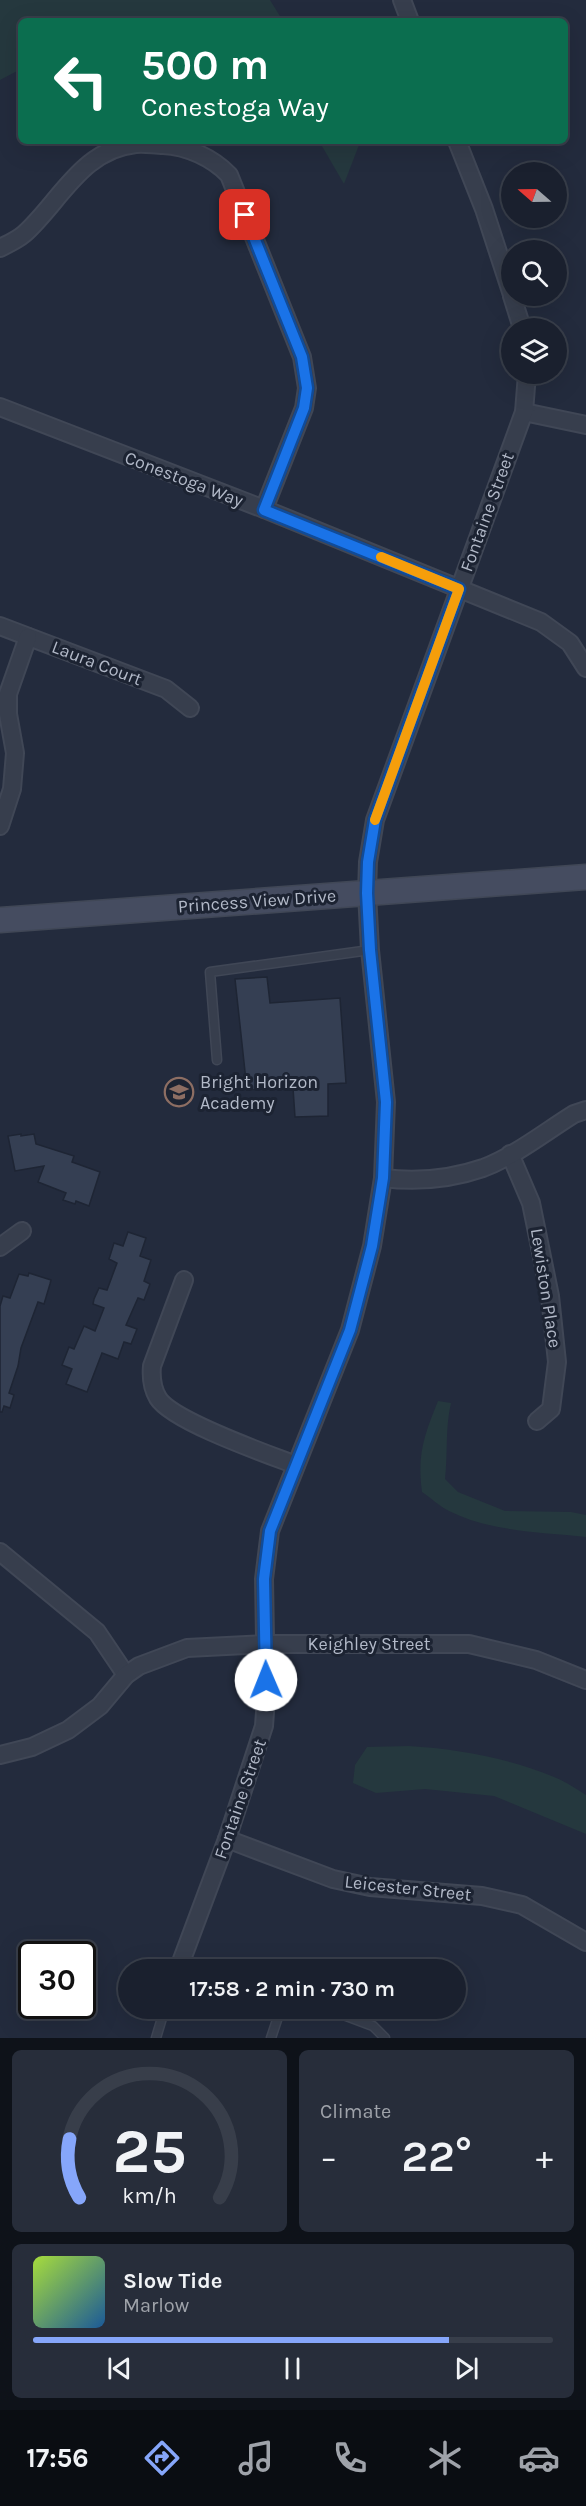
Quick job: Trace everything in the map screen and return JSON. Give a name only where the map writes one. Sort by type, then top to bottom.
[{"type":"main road","name":"Princess View Drive","points":[[0,920],[586,877]]},
{"type":"street","points":[[402,0],[409,18]]},
{"type":"street","points":[[0,248],[23,235],[80,170],[102,154],[134,144],[171,145],[192,151],[219,165],[229,175],[302,357],[307,388],[304,408],[264,510]]},
{"type":"street","points":[[458,144],[484,209],[501,261]]},
{"type":"street","name":"Fontaine Street","points":[[182,1959],[227,1839],[264,1726],[266,1698],[264,1579],[270,1531],[350,1330],[372,1246],[383,1178],[386,1102],[370,950],[367,893],[368,862],[375,820],[524,412],[526,384]]},
{"type":"street","name":"Conestoga Way","points":[[0,407],[541,622],[570,644],[586,668]]},
{"type":"street","points":[[524,412],[586,425]]},
{"type":"street","name":"Laura Court","points":[[0,626],[166,689],[190,708]]},
{"type":"street","points":[[0,826],[12,789],[15,753],[8,714],[8,694],[28,637]]},
{"type":"street","points":[[383,1178],[406,1181],[433,1179],[483,1168],[574,1114],[586,1110]]},
{"type":"street","name":"Lewiston Place","points":[[510,1154],[531,1203],[550,1296],[557,1362],[551,1409],[537,1421]]},
{"type":"street","points":[[0,1247],[22,1231]]},
{"type":"street","points":[[184,1280],[152,1366],[151,1380],[158,1399],[193,1424],[296,1465]]},
{"type":"street","points":[[0,1552],[97,1632],[126,1676]]},
{"type":"street","name":"Keighley Street","points":[[0,1755],[32,1747],[68,1730],[100,1706],[126,1676],[139,1666],[187,1648],[265,1644],[469,1644],[536,1660],[586,1680]]},
{"type":"street","name":"Leicester Street","points":[[227,1839],[333,1879],[370,1887],[482,1896],[522,1905],[586,1942]]},
{"type":"lane","points":[[217,1060],[210,972],[370,950]]},
{"type":"lane","points":[[156,2038],[162,2019]]},
{"type":"lane","points":[[271,2038],[277,2019]]},
{"type":"lane","points":[[354,2019],[373,2026],[385,2038]]},
{"type":"shaded area","points":[[0,0],[270,0],[281,18],[18,18],[18,71],[0,80]]},
{"type":"shaded area","points":[[321,144],[359,145],[344,184]]},
{"type":"shaded area","points":[[438,1401],[451,1403],[445,1479],[458,1492],[505,1511],[571,1512],[586,1515],[586,1537],[516,1530],[482,1523],[449,1511],[422,1492],[421,1456]]},
{"type":"shaded area","points":[[409,1746],[446,1749],[483,1756],[537,1770],[562,1781],[586,1795],[586,1834],[494,1796],[425,1789],[376,1793],[353,1783],[355,1765],[367,1747]]},
{"type":"building","points":[[267,977],[270,1003],[340,998],[346,1083],[328,1084],[328,1116],[295,1117],[293,1088],[247,1090],[235,979]]},
{"type":"building","points":[[21,1134],[21,1136],[34,1134],[36,1144],[74,1156],[72,1162],[100,1172],[89,1206],[76,1201],[75,1204],[63,1200],[66,1193],[38,1182],[44,1166],[15,1171],[8,1136]]},
{"type":"building","points":[[128,1232],[146,1238],[140,1256],[151,1260],[144,1281],[150,1284],[144,1300],[138,1298],[126,1325],[137,1329],[131,1344],[124,1342],[118,1359],[102,1353],[87,1392],[66,1384],[72,1369],[62,1365],[69,1347],[74,1349],[84,1326],[95,1331],[104,1308],[93,1304],[94,1299],[99,1288],[107,1290],[117,1263],[109,1259],[114,1243],[123,1246]]},
{"type":"building","points":[[29,1273],[51,1280],[44,1304],[38,1302],[21,1348],[9,1393],[14,1395],[10,1408],[4,1406],[0,1412],[0,1306],[3,1296],[10,1298],[19,1274],[28,1276]]},
{"type":"slow traffic","points":[[375,820],[459,589],[381,557]]},
{"type":"place","name":"Bright Horizon Academy","points":[[179,1092]]},
{"type":"route","points":[[245,215],[302,357],[307,388],[304,408],[264,510],[459,589],[375,820],[368,862],[367,893],[370,950],[386,1102],[383,1178],[372,1246],[350,1330],[270,1531],[264,1579],[266,1680]]}]
